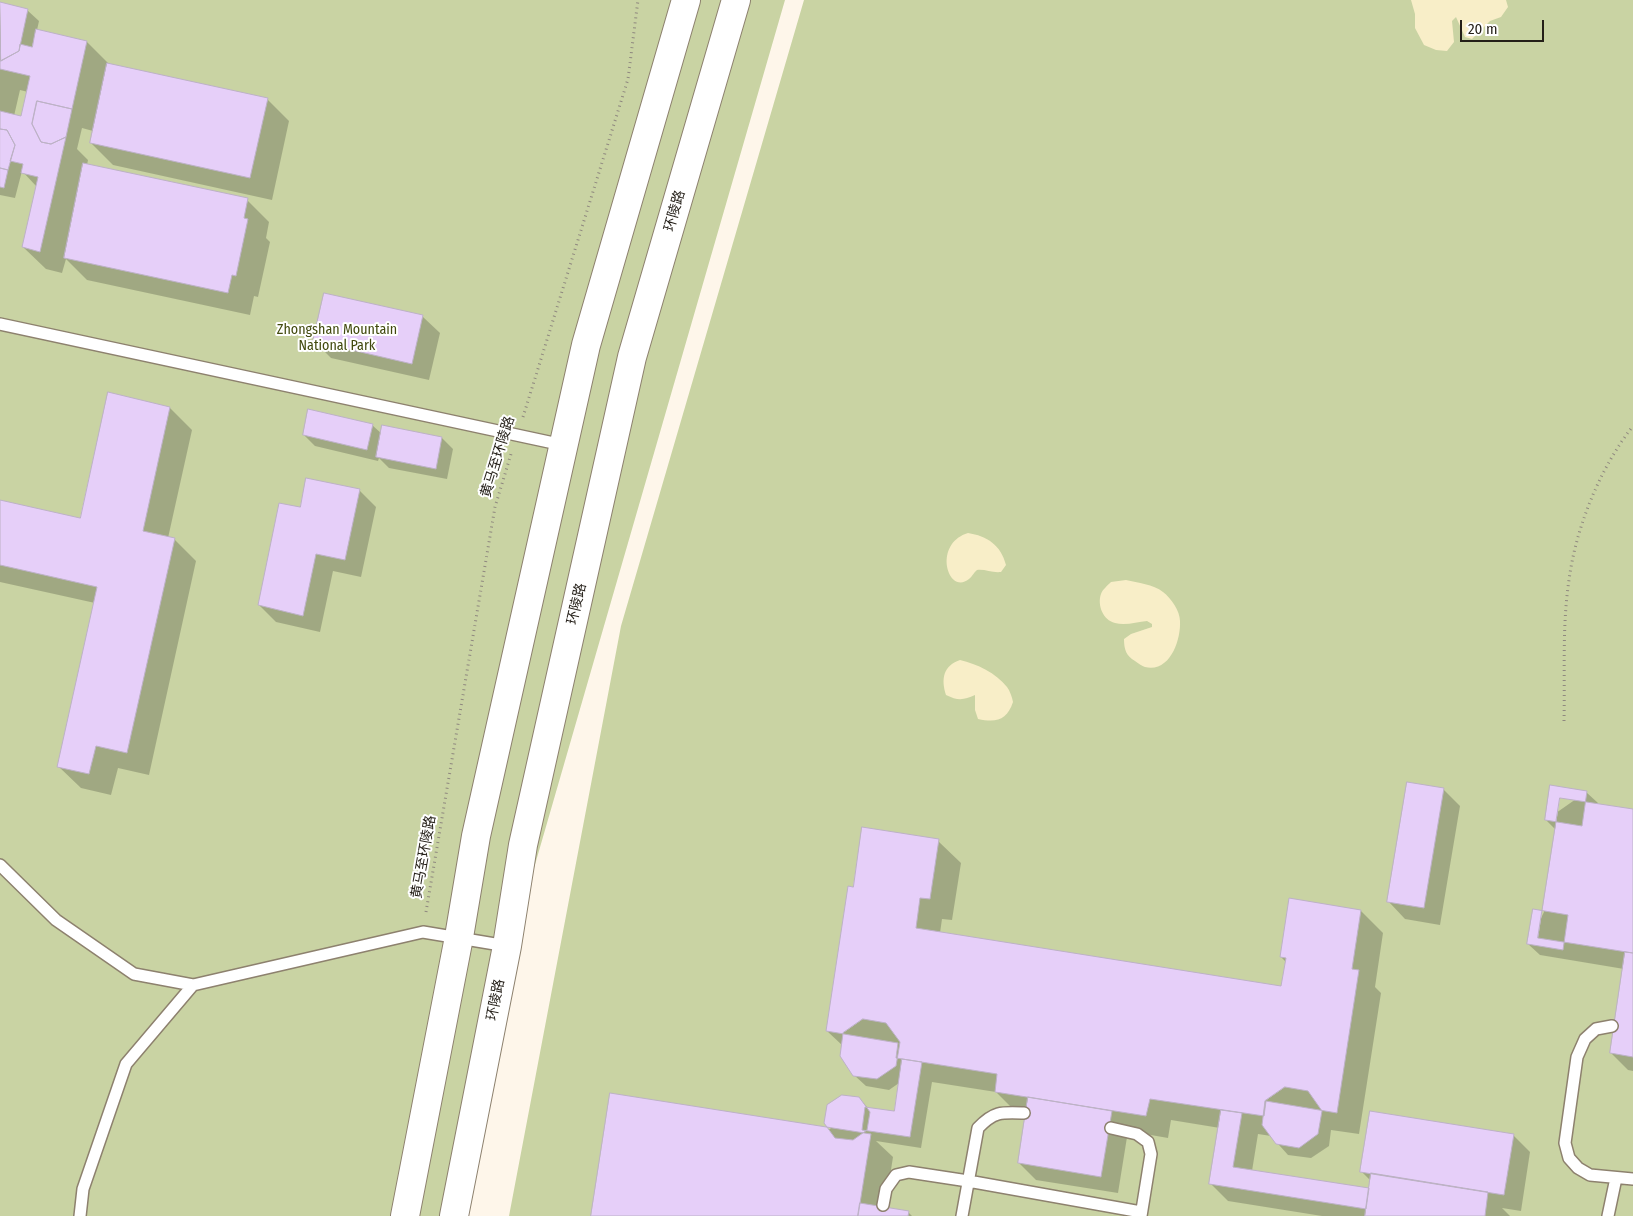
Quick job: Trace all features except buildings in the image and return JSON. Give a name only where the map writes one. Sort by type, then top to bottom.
[{"type":"main road","points":[[405,1216],[459,937],[476,836],[586,344],[686,0]]},
{"type":"main road","name":"环陵路","points":[[454,1216],[507,946],[523,845],[632,357],[736,0]]},
{"type":"lane","points":[[0,324],[564,445]]},
{"type":"lane","points":[[0,865],[56,920],[134,974],[193,985],[423,932],[507,946]]},
{"type":"lane","points":[[80,1216],[83,1189],[126,1064],[193,985]]},
{"type":"lane","points":[[1612,1026],[1596,1029],[1585,1039],[1577,1057],[1565,1143],[1569,1158],[1578,1168],[1590,1174],[1633,1179]]},
{"type":"lane","points":[[962,1216],[978,1128],[987,1118],[1002,1112],[1024,1113]]},
{"type":"lane","points":[[883,1205],[886,1189],[896,1175],[909,1172],[968,1181],[1141,1214],[1151,1154],[1148,1142],[1137,1134],[1111,1128]]},
{"type":"lane","points":[[1608,1216],[1616,1178]]},
{"type":"path","name":"黄马至环陵路","points":[[423,932],[494,507],[628,79],[638,0]]},
{"type":"path","points":[[1564,721],[1565,624],[1569,579],[1578,538],[1601,478],[1619,444],[1633,426]]},
{"type":"green space","name":"Zhongshan Mountain National Park","points":[[0,0],[785,0],[497,996],[444,1216],[0,1216]]},
{"type":"green space","points":[[804,0],[1633,0],[1633,1216],[509,1216],[621,626]]},
{"type":"sand","points":[[1411,0],[1506,0],[1508,7],[1501,17],[1490,21],[1472,39],[1465,37],[1456,17],[1452,21],[1454,42],[1447,51],[1436,50],[1424,45],[1415,28],[1415,14]]},
{"type":"sand","points":[[968,533],[981,536],[997,547],[1006,565],[1001,572],[977,570],[969,579],[961,582],[955,581],[950,575],[947,566],[947,557],[950,547],[957,539]]},
{"type":"sand","points":[[1126,580],[1159,589],[1169,598],[1178,613],[1180,629],[1176,645],[1167,660],[1154,668],[1144,667],[1129,657],[1125,649],[1124,639],[1131,634],[1152,627],[1152,624],[1147,621],[1119,624],[1107,619],[1102,612],[1100,598],[1103,591],[1111,582]]},
{"type":"sand","points":[[960,660],[986,670],[1003,682],[1011,694],[1013,702],[1008,713],[1000,719],[991,721],[978,719],[975,710],[975,695],[961,699],[946,695],[944,678],[947,669]]}]
